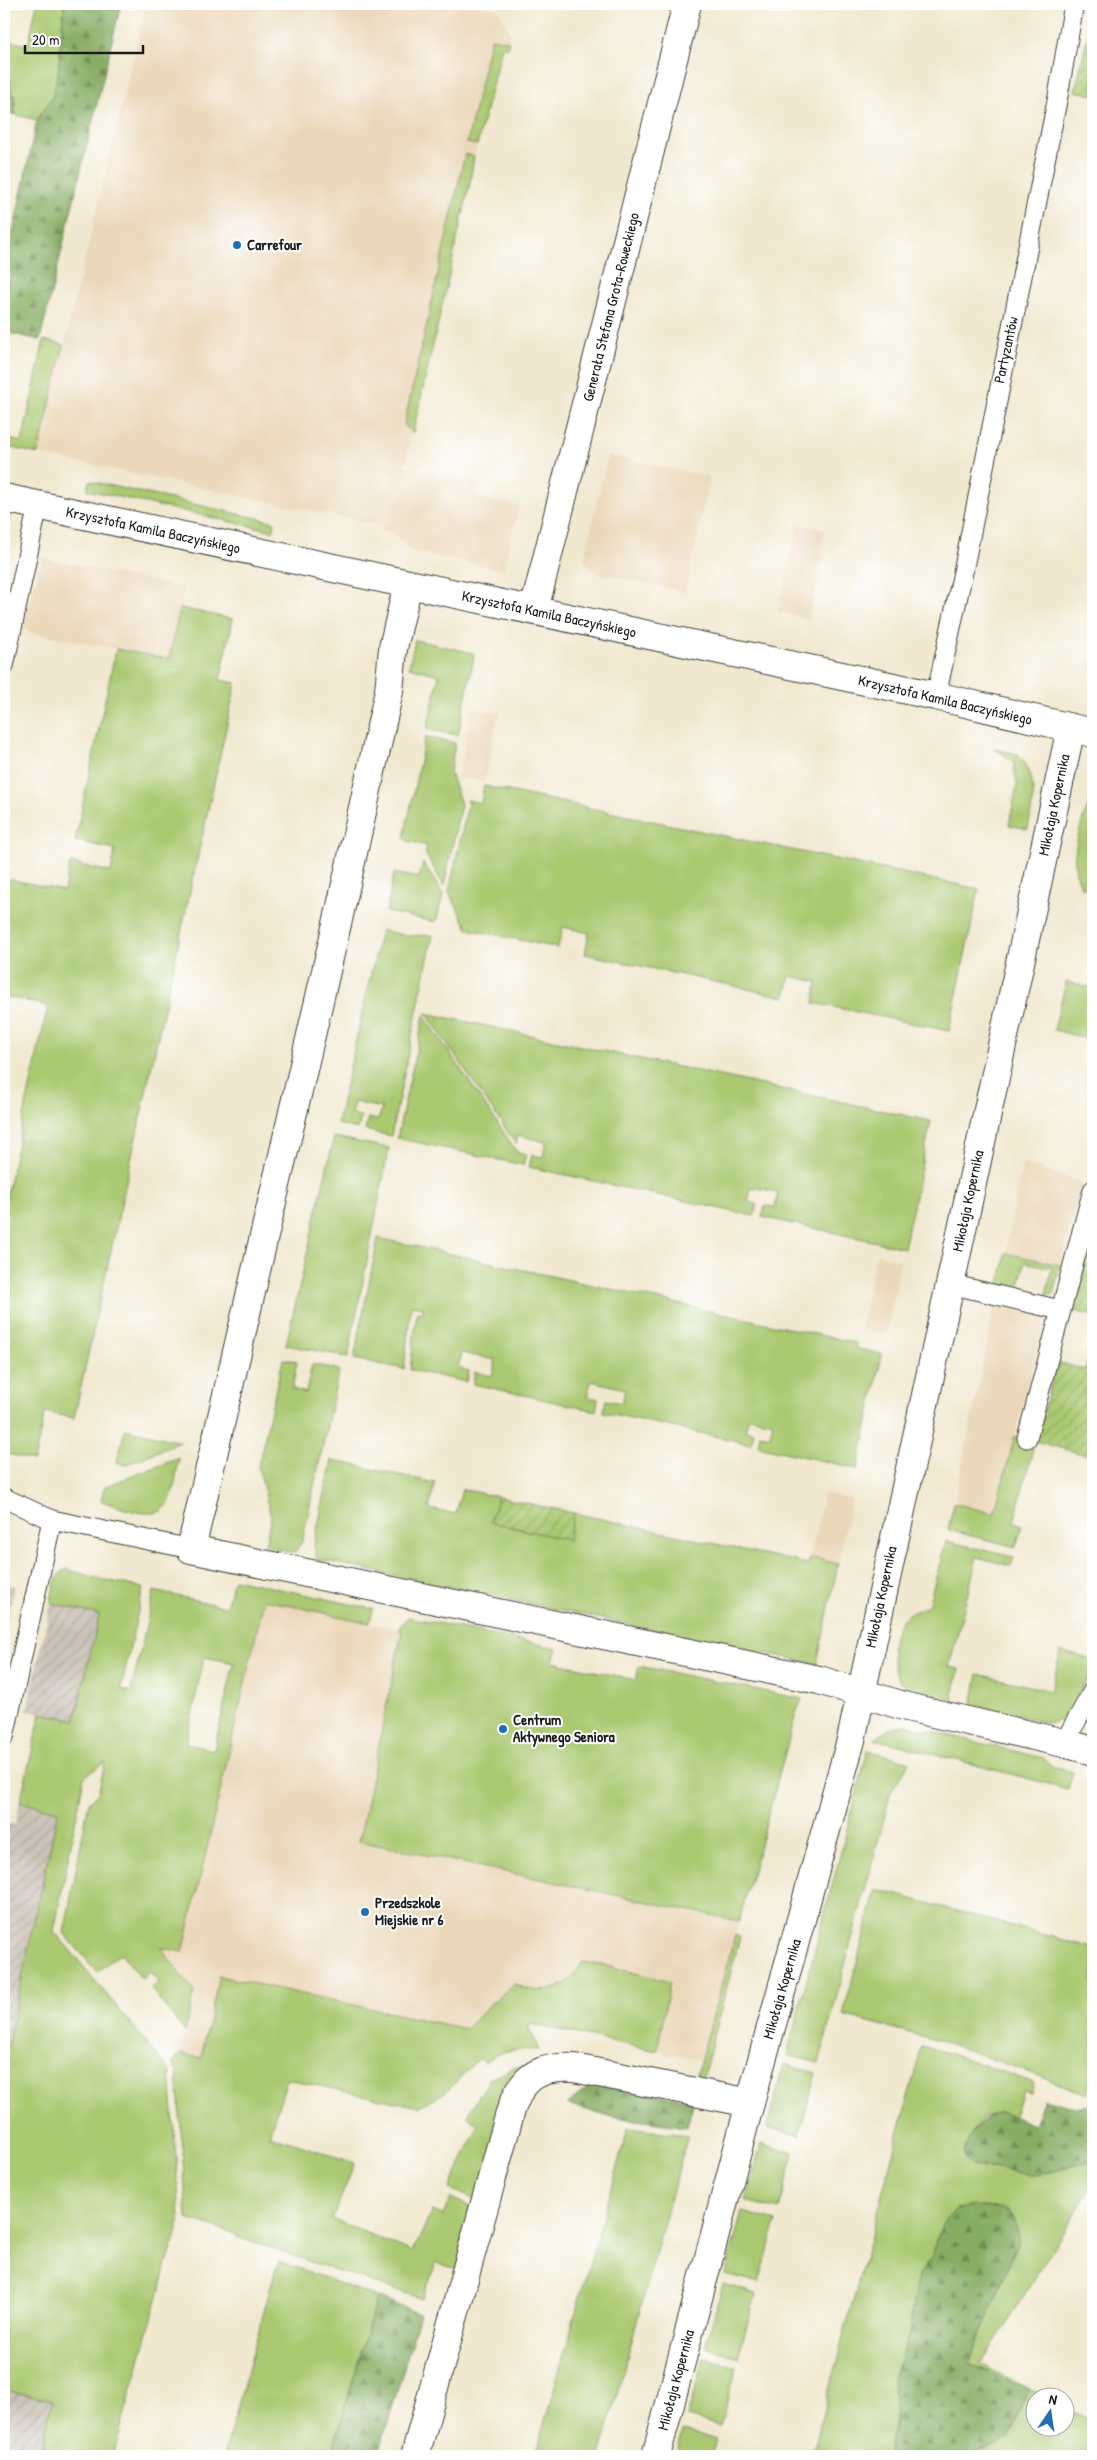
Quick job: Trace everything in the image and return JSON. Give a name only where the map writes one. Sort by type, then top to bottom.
[{"type":"street","name":"Generała Stefana Grota-Roweckiego","points":[[534,610],[687,4]]},
{"type":"street","name":"Krzysztofa Kamila Baczyńskiego","points":[[4,498],[936,696],[1082,731]]},
{"type":"street","points":[[408,584],[394,648],[389,691],[344,892],[191,1549],[809,1678],[957,1720],[1064,1742],[1093,1751]]},
{"type":"street","name":"Mikołaja Kopernika","points":[[656,2456],[750,2103],[851,1740],[950,1284],[1082,731]]},
{"type":"street","points":[[416,2456],[512,2107],[517,2094],[526,2081],[538,2072],[546,2069],[574,2068],[750,2103]]},
{"type":"lane","name":"Partyzantów","points":[[936,696],[962,577],[1002,365],[1058,96],[1074,4]]},
{"type":"lane","points":[[4,666],[38,505]]},
{"type":"lane","points":[[1027,1438],[1093,1190]]},
{"type":"lane","points":[[950,1284],[1060,1310]]},
{"type":"lane","points":[[4,1498],[52,1520],[191,1549]]},
{"type":"lane","points":[[4,1737],[52,1520]]},
{"type":"lane","points":[[1064,1742],[1093,1691]]},
{"type":"shaded area","points":[[146,4],[474,4],[497,9],[510,33],[509,41],[507,48],[502,47],[474,156],[405,466],[481,485],[477,497],[519,506],[503,570],[409,551],[391,530],[385,531],[381,529],[381,525],[38,454]]},
{"type":"shaded area","points":[[608,455],[710,477],[685,592],[597,573],[586,563],[584,558]]},
{"type":"shaded area","points":[[798,524],[825,530],[820,553],[824,554],[809,619],[778,612]]},
{"type":"shaded area","points":[[42,558],[184,588],[169,659],[22,631]]},
{"type":"shaded area","points":[[472,708],[499,713],[484,782],[458,776]]},
{"type":"shaded area","points":[[1022,1163],[1082,1182],[1060,1265],[1006,1253]]},
{"type":"shaded area","points":[[876,1254],[901,1260],[886,1334],[860,1329]]},
{"type":"shaded area","points":[[995,1306],[1046,1316],[994,1515],[954,1503]]},
{"type":"shaded area","points":[[824,1493],[852,1499],[838,1564],[810,1557]]},
{"type":"shaded area","points":[[4,1584],[15,1586],[4,1632]]},
{"type":"shaded area","points":[[264,1600],[402,1630],[360,1841],[739,1921],[701,2060],[517,2021],[447,2091],[419,2107],[180,2054],[194,1992],[160,1947],[183,1952]]},
{"type":"shaded area","points":[[51,1603],[98,1614],[75,1721],[27,1710]]},
{"type":"shaded area","points":[[20,1802],[58,1811],[4,2062],[4,1822],[15,1825]]},
{"type":"shaded area","points":[[4,2390],[52,2400],[40,2456],[4,2447]]},
{"type":"green space","points":[[37,4],[64,4],[58,74],[52,98],[37,120],[16,115],[14,95],[4,74],[4,40],[28,45]]},
{"type":"green space","points":[[64,4],[121,4],[40,340],[4,332],[4,273],[37,120],[52,98],[58,74]]},
{"type":"green space","points":[[1091,20],[1093,21],[1093,95],[1075,91]]},
{"type":"green space","points":[[491,38],[509,41],[507,48],[502,47],[477,145],[467,143]]},
{"type":"green space","points":[[4,74],[14,95],[16,115],[4,113]]},
{"type":"green space","points":[[465,154],[474,156],[470,183],[413,433],[404,425]]},
{"type":"green space","points":[[44,340],[64,345],[38,454],[4,446],[4,438],[22,442]]},
{"type":"green space","points":[[89,481],[275,522],[273,531],[87,490]]},
{"type":"green space","points":[[180,608],[233,619],[220,680],[236,683],[74,1418],[45,1412],[34,1461],[4,1453],[4,1206],[48,1006],[4,996],[4,878],[64,891],[70,863],[111,872],[115,849],[75,841],[116,649],[169,659]]},
{"type":"green space","points":[[415,640],[473,653],[474,657],[458,735],[427,730],[439,675],[409,667]]},
{"type":"green space","points":[[425,737],[455,743],[450,773],[461,804],[444,886],[425,853],[427,846],[407,841],[404,838]]},
{"type":"green space","points":[[995,749],[1018,754],[1030,772],[1033,799],[1028,829],[1009,825],[1017,785],[1013,761]]},
{"type":"green space","points":[[484,786],[979,889],[949,1031],[814,1003],[817,982],[790,976],[785,997],[585,954],[589,933],[563,927],[558,948],[468,929],[449,892],[468,804],[466,800],[481,803]]},
{"type":"green space","points":[[1093,798],[1093,865],[1088,888],[1081,887],[1075,858],[1082,821]]},
{"type":"green space","points":[[423,863],[443,894],[436,922],[386,912],[394,873],[419,878]]},
{"type":"green space","points":[[381,930],[408,936],[433,935],[391,1136],[365,1130],[368,1118],[378,1120],[382,1108],[354,1102],[351,1114],[361,1117],[358,1129],[337,1124]]},
{"type":"green space","points":[[1066,982],[1093,988],[1093,1040],[1054,1030]]},
{"type":"green space","points":[[426,1013],[931,1121],[904,1248],[762,1217],[765,1206],[775,1207],[778,1192],[751,1187],[748,1202],[757,1204],[754,1216],[529,1167],[532,1155],[543,1157],[546,1142],[518,1135],[516,1144]]},
{"type":"green space","points":[[424,1015],[515,1151],[526,1154],[523,1165],[397,1138]]},
{"type":"green space","points":[[334,1137],[389,1148],[348,1357],[286,1345]]},
{"type":"green space","points":[[1093,1234],[1093,1316],[1071,1310]]},
{"type":"green space","points":[[378,1238],[856,1343],[855,1348],[882,1354],[858,1469],[758,1446],[760,1434],[770,1436],[773,1422],[749,1417],[745,1430],[754,1432],[751,1444],[603,1412],[606,1400],[622,1403],[625,1389],[591,1381],[587,1396],[598,1399],[596,1411],[473,1384],[475,1372],[492,1376],[496,1360],[462,1353],[458,1368],[469,1371],[466,1382],[410,1370],[417,1312],[423,1313],[423,1307],[411,1305],[404,1369],[354,1359]]},
{"type":"green space","points":[[1006,1253],[1060,1265],[1053,1294],[1046,1295],[1052,1268],[1025,1262],[1018,1289],[1000,1284]]},
{"type":"green space","points":[[1093,1340],[1093,1457],[1035,1441],[1057,1362],[1085,1370]]},
{"type":"green space","points":[[283,1359],[297,1361],[292,1389],[306,1393],[312,1364],[339,1370],[302,1542],[294,1553],[265,1545],[271,1516],[258,1466]]},
{"type":"green space","points":[[125,1429],[180,1442],[125,1465],[117,1463]]},
{"type":"green space","points":[[1015,1436],[1035,1441],[1014,1522],[1022,1525],[1016,1547],[948,1530],[954,1503],[994,1514]]},
{"type":"green space","points":[[179,1458],[172,1494],[168,1504],[162,1510],[155,1513],[136,1512],[101,1501],[104,1487]]},
{"type":"green space","points":[[332,1460],[435,1483],[429,1509],[456,1514],[462,1489],[498,1497],[490,1522],[568,1540],[574,1513],[808,1564],[810,1557],[838,1564],[817,1664],[317,1559],[314,1544]]},
{"type":"green space","points":[[498,1497],[574,1513],[568,1540],[490,1522]]},
{"type":"green space","points":[[946,1541],[1014,1557],[1011,1566],[977,1557],[949,1667],[959,1669],[952,1700],[923,1695],[907,1688],[896,1673],[892,1654],[892,1643],[898,1625],[909,1614],[928,1606]]},
{"type":"green space","points":[[67,1569],[92,1577],[143,1588],[121,1689],[131,1692],[154,1591],[226,1607],[234,1579],[373,1609],[370,1623],[264,1600],[183,1952],[161,1948],[194,1992],[185,2032],[151,1989],[159,1983],[150,1972],[142,1979],[121,1953],[97,1972],[64,1933],[89,1802],[98,1794],[105,1762],[84,1777],[54,1931],[170,2071],[180,2219],[113,2456],[40,2456],[52,2400],[4,2390],[4,2062],[58,1811],[20,1802],[41,1713],[75,1720],[99,1615],[51,1603],[55,1583],[63,1571]],"holes":[[[204,1657],[234,1663],[214,1750],[186,1744]]]},
{"type":"green space","points":[[408,1617],[557,1648],[553,1662],[636,1680],[639,1666],[802,1699],[796,1713],[739,1921],[359,1841],[402,1630],[398,1629]]},
{"type":"green space","points":[[1061,1651],[1093,1660],[1093,1669],[1063,1720],[1050,1723],[972,1706],[978,1674],[1051,1691]]},
{"type":"green space","points":[[906,1725],[1043,1758],[1053,1767],[1073,1772],[1068,1789],[875,1739],[889,1729]]},
{"type":"green space","points":[[868,1750],[910,1762],[891,1792],[819,2063],[787,2055]]},
{"type":"green space","points":[[876,1889],[1093,1948],[1093,2068],[1087,2094],[954,2045],[843,2015]]},
{"type":"green space","points":[[735,1935],[740,1937],[702,2082],[695,2081]]},
{"type":"green space","points":[[582,1962],[613,1967],[670,1982],[657,2051],[530,2024],[529,2029],[539,2050],[510,2050],[484,2062],[479,2058],[447,2091],[419,2107],[287,2079],[269,2135],[355,2163],[332,2219],[413,2252],[432,2211],[444,2216],[451,2198],[474,2208],[458,2269],[436,2263],[422,2299],[237,2237],[237,2234],[187,2219],[177,2071],[172,2064],[180,2054],[201,2058],[219,1976],[466,2029],[490,2004],[515,1984],[534,1990],[554,1989],[570,1980]]},
{"type":"green space","points":[[922,2046],[949,2053],[1034,2083],[1031,2093],[1023,2091],[1014,2118],[1001,2113],[992,2114],[979,2122],[971,2135],[964,2156],[973,2164],[983,2168],[1026,2172],[1047,2171],[1093,2160],[1093,2184],[981,2364],[1027,2388],[969,2363],[1019,2240],[1011,2213],[990,2207],[975,2207],[942,2224],[931,2259],[918,2276],[909,2334],[892,2383],[895,2397],[895,2422],[887,2456],[811,2456]]},
{"type":"green space","points":[[784,2064],[816,2073],[799,2136],[767,2127]]},
{"type":"green space","points":[[515,2067],[527,2068],[476,2200],[450,2189],[478,2126],[467,2116],[490,2078]]},
{"type":"green space","points":[[592,2085],[694,2100],[687,2127],[606,2116],[567,2104]]},
{"type":"green space","points":[[1044,2099],[1077,2108],[1088,2105],[1093,2107],[1093,2160],[1051,2172],[1034,2174],[1022,2174],[969,2164],[965,2155],[965,2148],[968,2140],[985,2119],[1002,2113],[1034,2125]]},
{"type":"green space","points":[[628,2128],[688,2135],[600,2456],[535,2456]]},
{"type":"green space","points":[[761,2144],[794,2153],[779,2210],[746,2201]]},
{"type":"green space","points":[[973,2206],[1000,2208],[1011,2215],[1017,2229],[1019,2240],[969,2363],[1025,2388],[1024,2402],[1009,2438],[970,2456],[887,2456],[895,2422],[895,2397],[892,2383],[909,2334],[918,2276],[931,2259],[942,2224],[956,2209]]},
{"type":"green space","points":[[742,2212],[776,2221],[759,2283],[725,2274]]},
{"type":"green space","points":[[278,2261],[377,2297],[331,2456],[224,2456]]},
{"type":"green space","points":[[723,2284],[756,2294],[738,2357],[705,2347]]},
{"type":"green space","points":[[377,2297],[420,2314],[378,2456],[331,2456]]},
{"type":"green space","points":[[704,2358],[737,2367],[720,2426],[687,2417]]},
{"type":"green space","points":[[1024,2402],[1024,2438],[1074,2438],[1074,2412],[1093,2421],[1093,2456],[970,2456],[1009,2438]]},
{"type":"green space","points":[[683,2431],[717,2440],[711,2456],[676,2456]]},
{"type":"place","name":"Carrefour","points":[[237,245]]},
{"type":"place","name":"Centrum Aktywnego Seniora","points":[[503,1729]]},
{"type":"place","name":"Przedszkole Miejskie nr 6","points":[[365,1912]]}]
